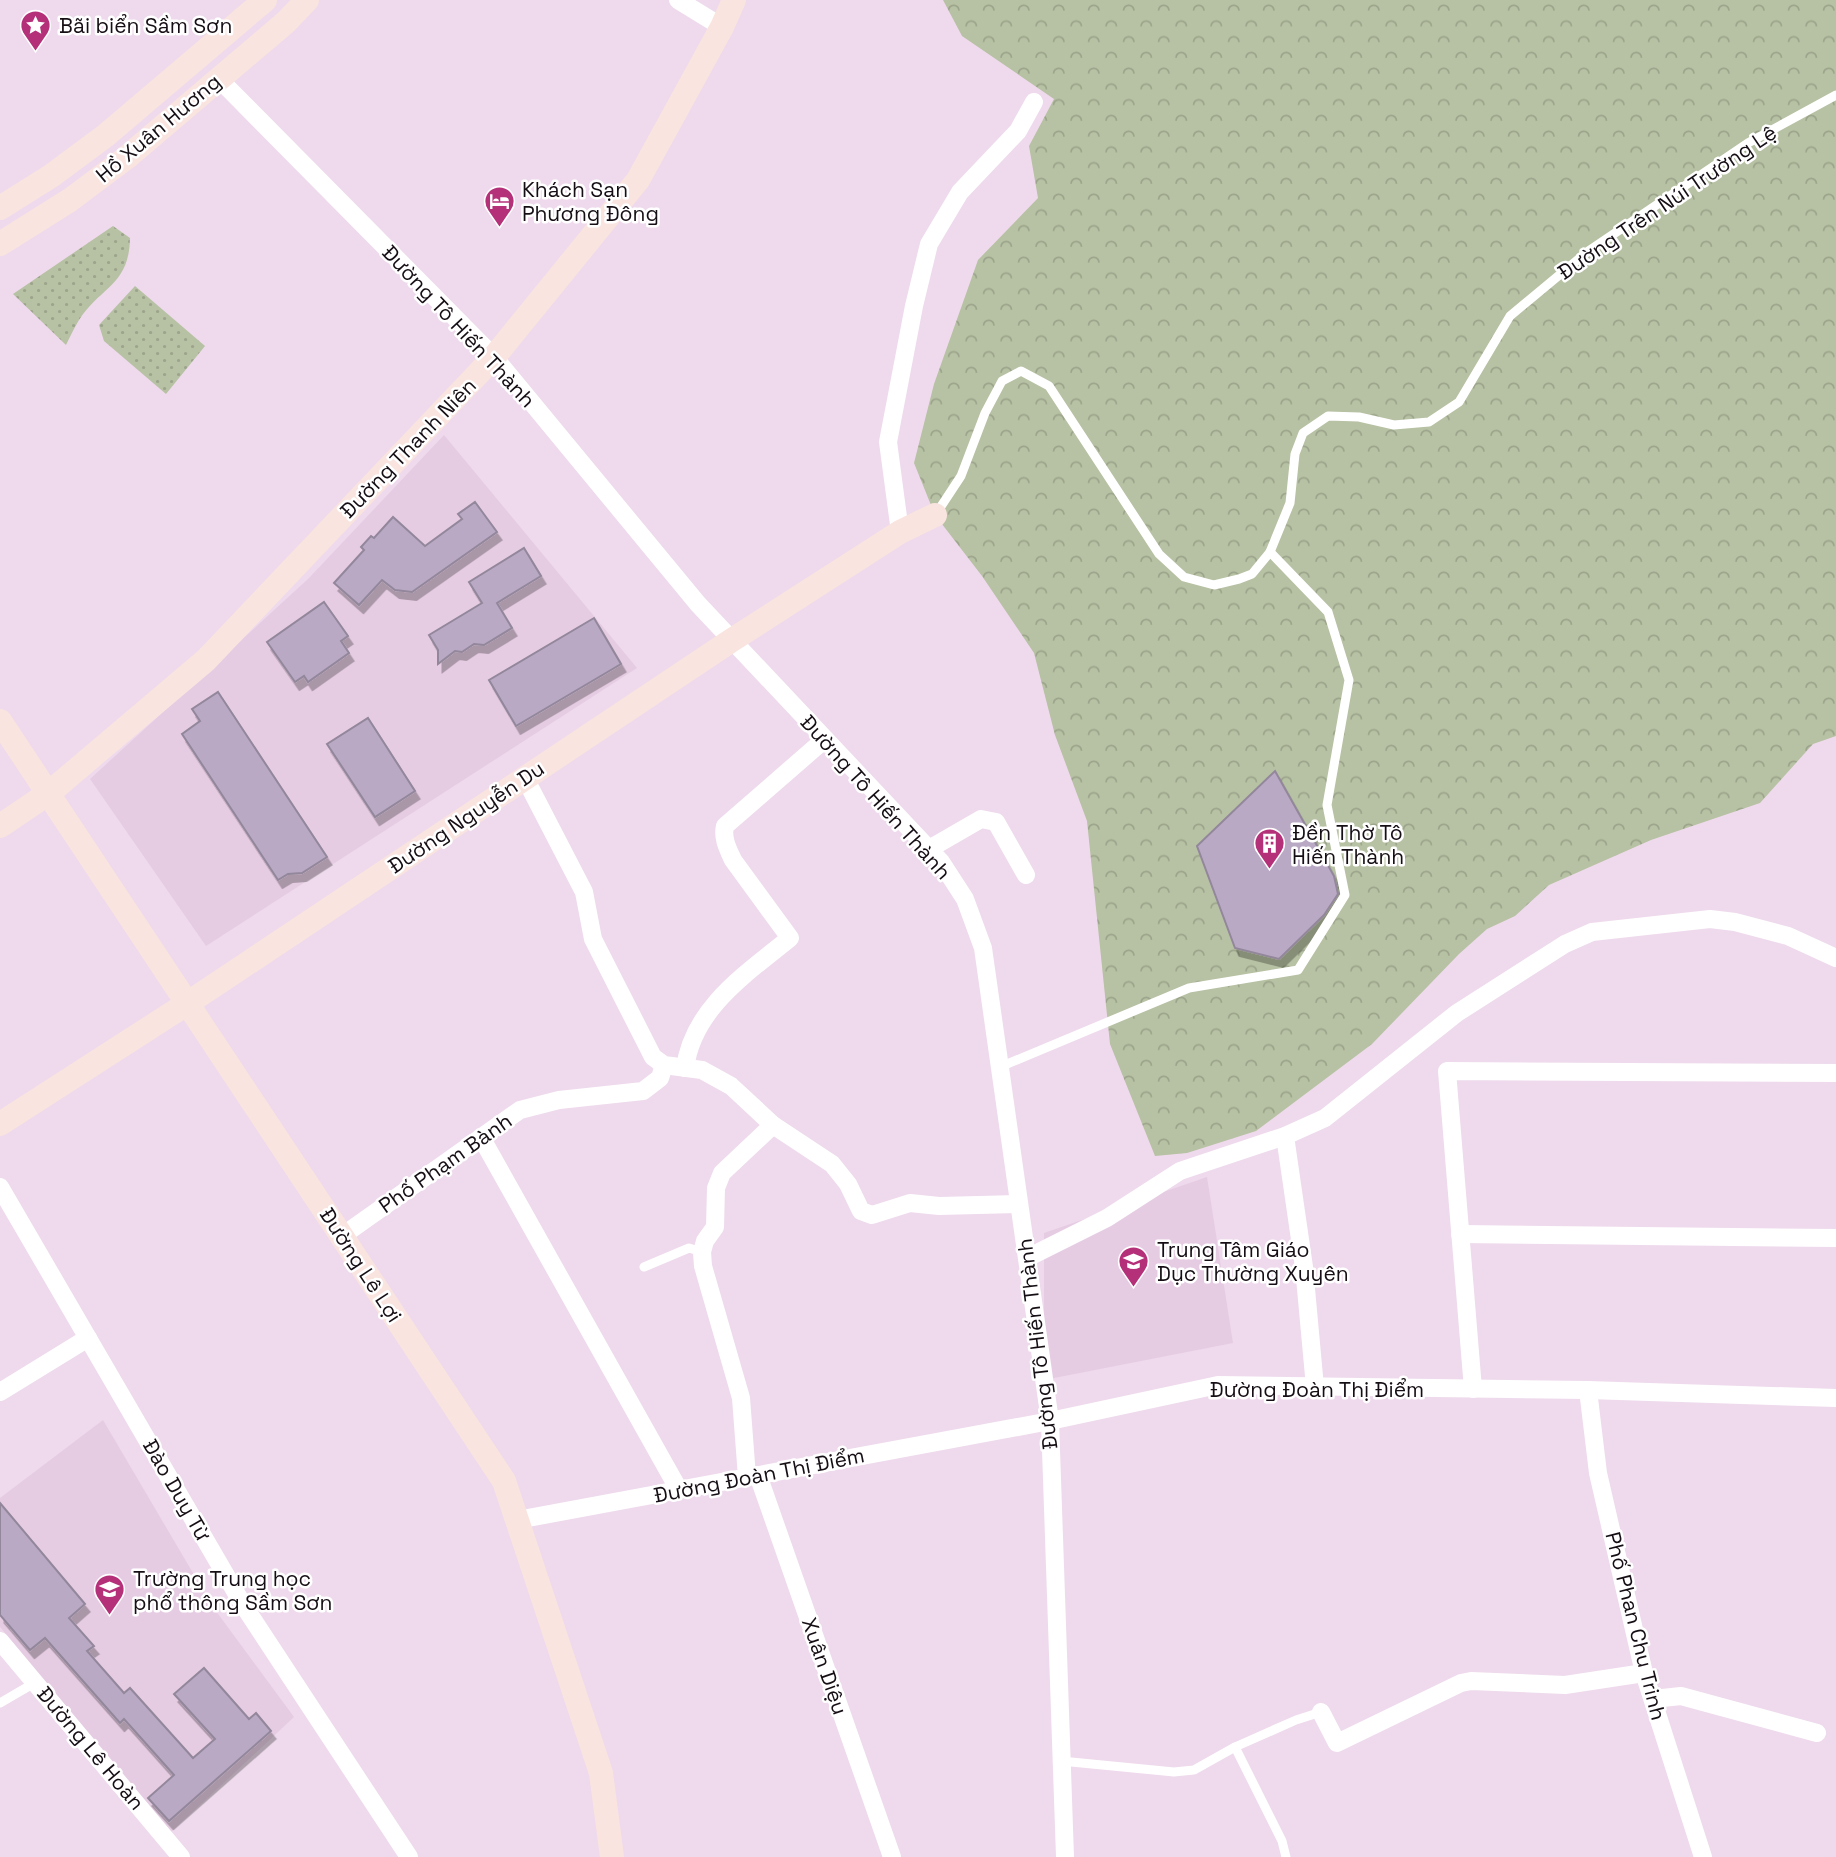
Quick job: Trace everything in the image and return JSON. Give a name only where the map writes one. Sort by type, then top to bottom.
[{"type":"street","name":"Hồ Xuân Hương","points":[[0,208],[51,176],[104,136],[265,0]]},
{"type":"street","name":"Hồ Xuân Hương","points":[[0,244],[70,200],[125,158],[286,22],[307,0]]},
{"type":"street","points":[[678,0],[722,27]]},
{"type":"street","name":"Đường Thanh Niên","points":[[0,826],[49,793],[206,660],[494,357],[638,180],[722,27],[734,0]]},
{"type":"street","points":[[197,56],[218,78]]},
{"type":"street","name":"Đường Tô Hiến Thành","points":[[218,78],[494,357],[698,604],[941,862],[965,899],[984,948],[1050,1421],[1065,1857]]},
{"type":"street","points":[[900,532],[888,442],[914,306],[929,244],[960,192],[1018,131],[1034,102]]},
{"type":"street","name":"Đường Nguyễn Du","points":[[0,1124],[188,1003],[732,640],[900,532],[936,514]]},
{"type":"street","name":"Đường Lê Lợi","points":[[0,721],[504,1481],[601,1773],[612,1857]]},
{"type":"street","points":[[685,1068],[692,1038],[714,1003],[790,938],[733,860],[726,847],[723,833],[725,826],[825,739]]},
{"type":"street","points":[[525,778],[584,892],[593,939],[653,1057],[664,1065],[702,1070],[731,1086],[773,1125],[832,1164],[848,1184],[861,1211],[866,1214],[872,1215],[910,1203],[939,1206],[1019,1204]]},
{"type":"street","points":[[929,849],[981,819],[989,819],[996,822],[1026,874]]},
{"type":"street","points":[[1027,1258],[1107,1218],[1180,1171],[1284,1136],[1325,1118],[1457,1013],[1565,944],[1592,932],[1710,919],[1735,922],[1788,936],[1836,958]]},
{"type":"street","name":"Phố Phạm Bành","points":[[342,1236],[520,1110],[559,1100],[643,1091],[660,1079],[664,1065]]},
{"type":"street","points":[[1473,1389],[1447,1071],[1836,1073]]},
{"type":"street","points":[[702,1252],[705,1241],[715,1227],[716,1188],[722,1173],[773,1125]]},
{"type":"street","points":[[1284,1136],[1304,1267],[1315,1387]]},
{"type":"street","points":[[481,1137],[680,1490]]},
{"type":"street","name":"Đào Duy Từ","points":[[0,1187],[242,1603],[409,1857]]},
{"type":"street","points":[[1460,1234],[1836,1238]]},
{"type":"street","name":"Xuân Diệu","points":[[702,1252],[703,1266],[741,1398],[752,1476],[892,1857]]},
{"type":"street","points":[[0,1392],[88,1338]]},
{"type":"street","name":"Đường Đoàn Thị Điểm","points":[[517,1520],[1050,1421],[1218,1385],[1588,1390],[1836,1398]]},
{"type":"street","name":"Phố Phan Chu Trinh","points":[[1588,1390],[1598,1473],[1644,1673],[1703,1857]]},
{"type":"street","name":"Đường Lê Hoàn","points":[[0,1641],[181,1857]]},
{"type":"street","points":[[1321,1712],[1337,1743],[1461,1683],[1471,1681],[1565,1685],[1644,1673]]},
{"type":"street","points":[[1653,1699],[1681,1696],[1817,1733]]},
{"type":"lane","name":"Đường Trên Núi Trường Lệ","points":[[936,514],[961,476],[985,414],[1002,382],[1021,371],[1049,386],[1159,554],[1184,577],[1214,585],[1252,574],[1270,552],[1290,503],[1295,454],[1303,433],[1328,416],[1359,417],[1394,425],[1429,422],[1459,401],[1510,316],[1587,252],[1748,143],[1836,95]]},
{"type":"lane","points":[[1000,1067],[1189,988],[1298,970],[1345,895],[1327,805],[1349,680],[1328,612],[1270,552]]},
{"type":"lane","points":[[644,1267],[689,1248],[702,1252]]},
{"type":"lane","points":[[0,1703],[36,1682]]},
{"type":"lane","points":[[1061,1761],[1174,1772],[1194,1770],[1235,1747],[1321,1712]]},
{"type":"lane","points":[[1235,1747],[1282,1841],[1286,1857]]},
{"type":"shaded area","points":[[444,435],[637,668],[206,946],[90,779],[309,578]]},
{"type":"shaded area","name":"Trung Tâm Giáo Dục Thường Xuyên","points":[[1207,1177],[1233,1343],[1044,1380],[1044,1233]]},
{"type":"shaded area","name":"Trường Trung học phổ thông Sầm Sơn","points":[[103,1420],[213,1607],[294,1717],[171,1832],[0,1627],[0,1498]]},
{"type":"green space","points":[[943,0],[1836,0],[1836,736],[1813,744],[1760,803],[1651,840],[1549,885],[1515,916],[1487,929],[1459,954],[1372,1044],[1256,1131],[1187,1153],[1155,1156],[1110,1044],[1087,821],[1055,735],[1034,653],[982,576],[935,515],[914,463],[934,384],[978,260],[1038,198],[1029,146],[1054,99],[962,36]]},
{"type":"green space","points":[[113,226],[130,238],[125,266],[112,284],[87,309],[66,345],[13,294]]},
{"type":"green space","points":[[135,286],[205,346],[166,394],[104,341],[99,325]]},
{"type":"building","points":[[475,502],[497,532],[412,592],[395,590],[382,580],[359,605],[334,583],[364,550],[361,547],[371,536],[374,538],[393,517],[425,546],[462,519],[458,514]]},
{"type":"building","points":[[524,548],[541,576],[497,603],[512,628],[484,645],[474,644],[462,652],[455,651],[438,664],[438,650],[429,635],[482,603],[469,582]]},
{"type":"building","points":[[324,602],[348,636],[341,641],[349,653],[308,682],[304,676],[295,682],[267,642]]},
{"type":"building","points":[[594,618],[621,664],[516,726],[489,680]]},
{"type":"building","points":[[218,692],[327,857],[302,873],[288,874],[278,880],[182,734],[200,721],[192,709]]},
{"type":"building","points":[[368,718],[415,791],[375,817],[327,744]]},
{"type":"building","name":"Đền Thờ Tô Hiến Thành","points":[[1275,771],[1334,876],[1338,894],[1324,915],[1279,959],[1235,948],[1197,846]]},
{"type":"building","points":[[0,1503],[85,1604],[69,1618],[94,1646],[87,1651],[124,1693],[130,1688],[193,1758],[215,1739],[174,1694],[204,1668],[249,1719],[256,1713],[271,1731],[169,1821],[148,1798],[174,1775],[124,1719],[120,1723],[45,1638],[30,1650],[0,1615]]},
{"type":"place","name":"Bãi biển Sầm Sơn","points":[[36,52]]},
{"type":"place","name":"Khách Sạn Phương Đông","points":[[499,228]]},
{"type":"place","name":"Đền Thờ Tô Hiến Thành","points":[[1269,871]]},
{"type":"place","name":"Trung Tâm Giáo Dục Thường Xuyên","points":[[1134,1288]]},
{"type":"place","name":"Trường Trung học phổ thông Sầm Sơn","points":[[110,1617]]}]
